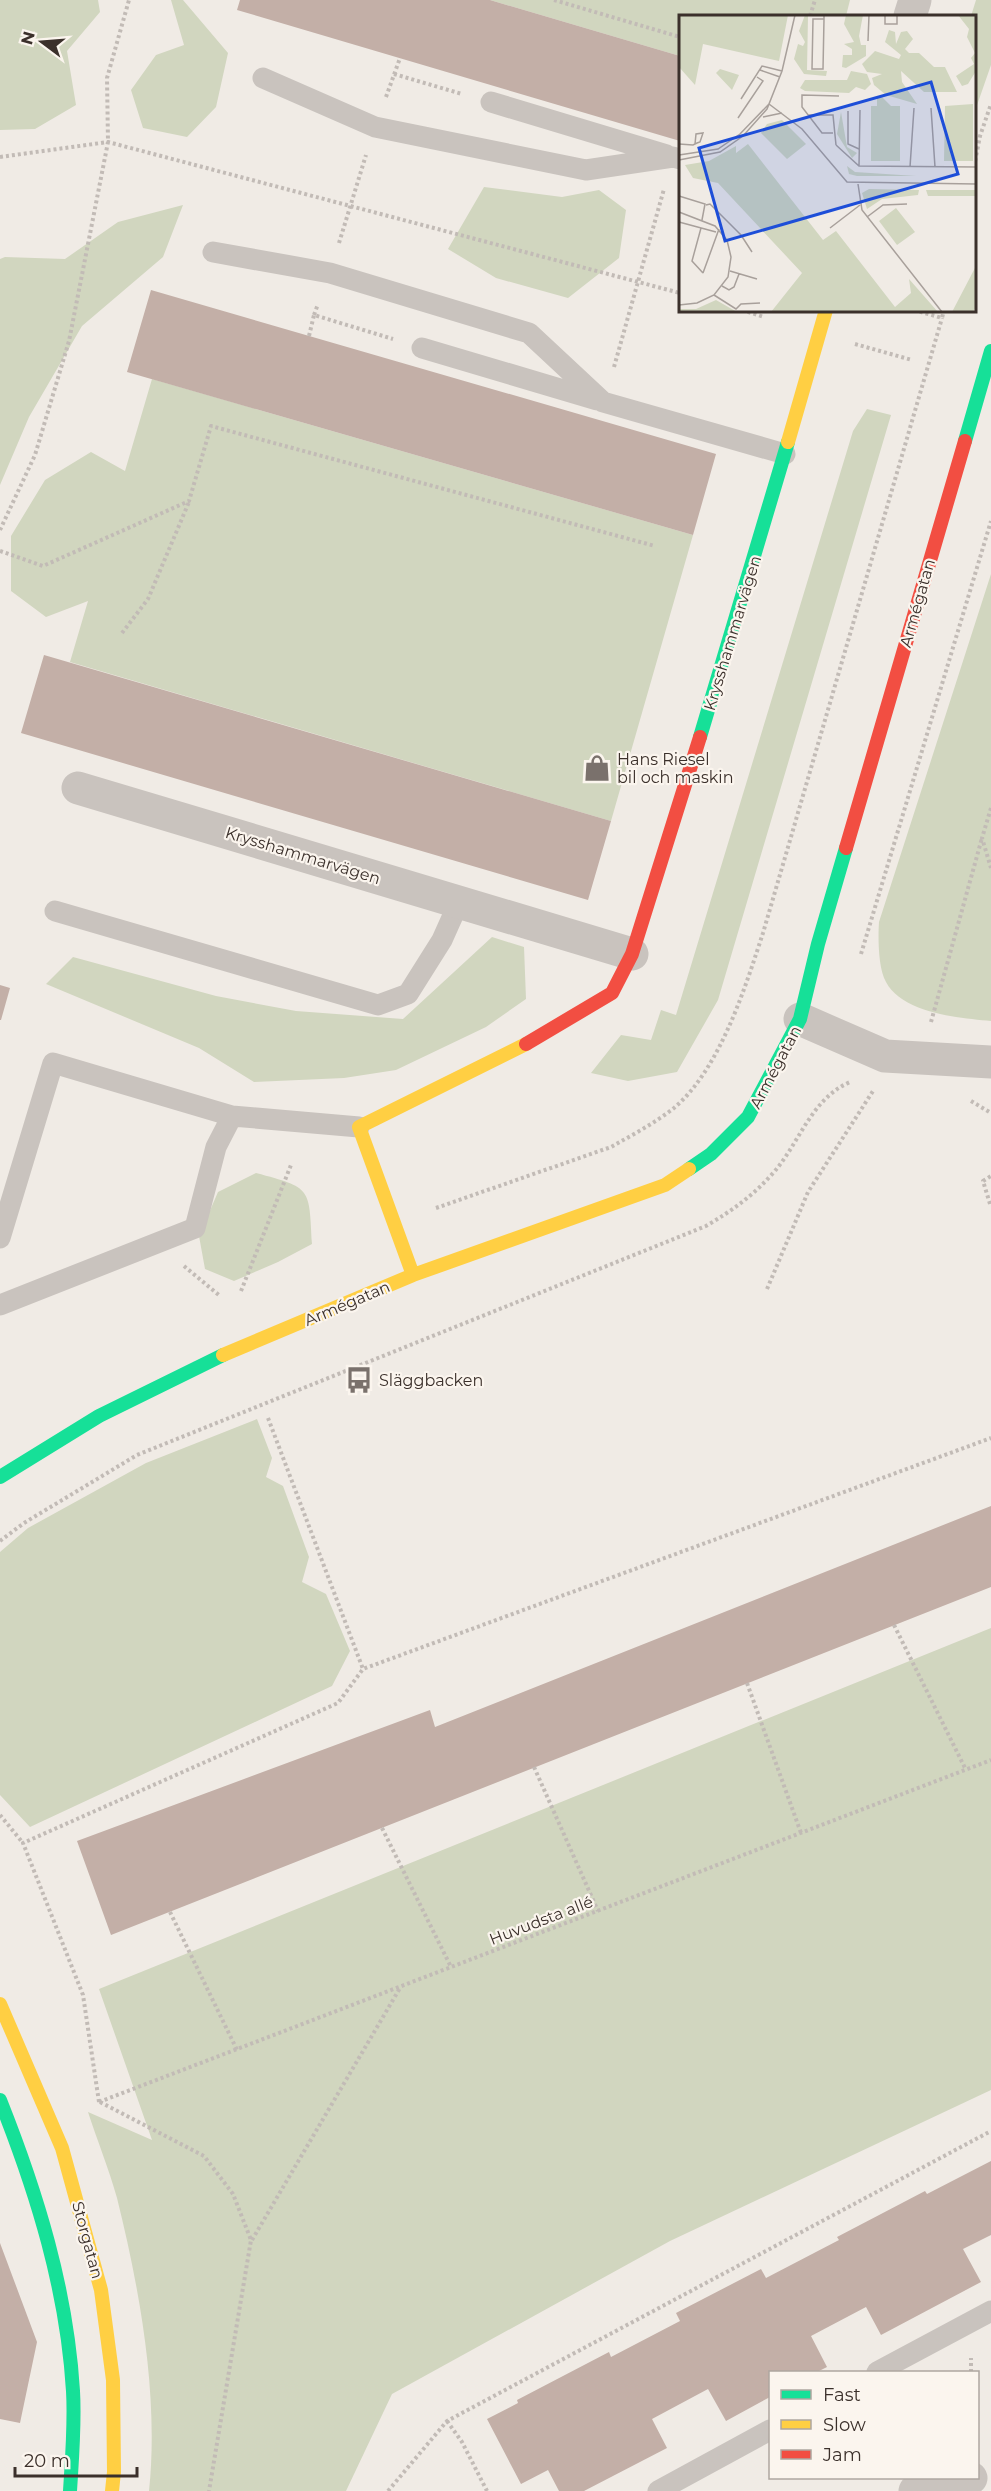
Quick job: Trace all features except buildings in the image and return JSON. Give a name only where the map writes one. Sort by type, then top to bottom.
[{"type":"street","points":[[910,15],[915,0]]},
{"type":"street","name":"Krysshammarvägen","points":[[359,1127],[511,1053],[612,993],[632,954],[742,602],[825,312]]},
{"type":"street","name":"Armégatan","points":[[0,1477],[99,1416],[178,1376],[413,1275],[665,1185],[711,1154],[748,1117],[800,1019],[818,944],[991,351]]},
{"type":"street","name":"Krysshammarvägen","points":[[78,788],[632,954]]},
{"type":"street","points":[[800,1019],[885,1056],[921,1060],[991,1062]]},
{"type":"street","points":[[359,1127],[413,1275]]},
{"type":"street","name":"Storgatan","points":[[0,2004],[62,2148],[101,2290],[113,2380],[112,2491]]},
{"type":"street","points":[[0,2100],[23,2155],[64,2301],[73,2384],[73,2466],[70,2491]]},
{"type":"street","points":[[915,2491],[967,2479]]},
{"type":"lane","points":[[263,78],[375,127],[586,170],[677,158]]},
{"type":"lane","points":[[491,102],[677,158]]},
{"type":"lane","points":[[213,252],[330,273],[529,333],[603,402]]},
{"type":"lane","points":[[422,348],[785,454]]},
{"type":"lane","points":[[55,911],[378,1005],[408,994],[442,940],[459,902]]},
{"type":"lane","points":[[0,1238],[53,1063],[232,1116],[359,1127]]},
{"type":"lane","points":[[0,1305],[195,1228],[216,1147],[232,1116]]},
{"type":"lane","points":[[881,2371],[991,2312]]},
{"type":"lane","points":[[658,2491],[769,2431]]},
{"type":"path","points":[[0,530],[34,455],[69,341],[108,142],[107,78],[129,0]]},
{"type":"path","points":[[554,0],[679,36]]},
{"type":"path","points":[[810,15],[815,0]]},
{"type":"path","points":[[330,273],[375,127],[400,58]]},
{"type":"path","points":[[394,74],[440,87]]},
{"type":"path","points":[[976,161],[980,136],[991,104]]},
{"type":"path","points":[[0,157],[108,142],[679,292]]},
{"type":"path","points":[[603,402],[677,158]]},
{"type":"path","points":[[749,312],[764,316]]},
{"type":"path","points":[[921,312],[942,318]]},
{"type":"path","points":[[436,1208],[611,1147],[675,1107],[700,1078],[725,1033],[745,989],[763,933],[944,312]]},
{"type":"path","points":[[309,336],[314,315],[363,330]]},
{"type":"path","points":[[852,343],[912,360]]},
{"type":"path","points":[[122,633],[148,599],[189,501],[212,426],[655,546]]},
{"type":"path","points":[[0,551],[43,566],[189,501]]},
{"type":"path","points":[[861,954],[991,521]]},
{"type":"path","points":[[921,1060],[991,808]]},
{"type":"path","points":[[982,838],[991,868]]},
{"type":"path","points":[[0,1541],[24,1523],[137,1455],[706,1226],[741,1205],[775,1171],[824,1098],[855,1079]]},
{"type":"path","points":[[767,1289],[808,1192],[874,1089]]},
{"type":"path","points":[[970,1100],[991,1113]]},
{"type":"path","points":[[241,1291],[291,1165]]},
{"type":"path","points":[[990,1204],[982,1181],[991,1176]]},
{"type":"path","points":[[156,1243],[220,1296]]},
{"type":"path","points":[[268,1418],[363,1669]]},
{"type":"path","points":[[23,1843],[338,1703],[363,1669],[991,1438]]},
{"type":"path","points":[[894,1625],[966,1770]]},
{"type":"path","points":[[747,1683],[801,1833]]},
{"type":"path","name":"Huvudsta allé","points":[[99,2102],[991,1760]]},
{"type":"path","points":[[534,1767],[598,1911]]},
{"type":"path","points":[[0,1815],[23,1843],[83,1995],[99,2102],[204,2156],[234,2194],[251,2240]]},
{"type":"path","points":[[382,1828],[451,1968]]},
{"type":"path","points":[[170,1912],[237,2050]]},
{"type":"path","points":[[209,2491],[251,2240],[400,1987]]},
{"type":"path","points":[[388,2491],[447,2421],[991,2131]]},
{"type":"path","points":[[447,2421],[462,2442],[487,2491]]},
{"type":"green space","points":[[0,0],[98,0],[100,12],[67,51],[76,105],[35,129],[0,130]]},
{"type":"green space","points":[[171,0],[183,0],[228,53],[216,107],[187,137],[143,128],[131,90],[156,55],[184,45]]},
{"type":"green space","points":[[490,0],[850,0],[846,15],[679,15],[679,56]]},
{"type":"green space","points":[[976,0],[991,0],[991,65],[976,108],[976,15],[971,15]]},
{"type":"green space","points":[[484,187],[562,197],[599,190],[626,210],[619,258],[568,298],[496,278],[448,249]]},
{"type":"green space","points":[[183,205],[163,257],[82,326],[29,417],[0,485],[0,259],[5,257],[65,259],[118,222]]},
{"type":"green space","points":[[152,379],[693,535],[611,821],[70,662],[88,601],[46,617],[11,591],[11,536],[45,480],[91,452],[125,471]]},
{"type":"green space","points":[[867,409],[891,415],[718,1000],[677,1072],[628,1081],[591,1073],[621,1035],[651,1040],[661,1010],[676,1015],[853,431]]},
{"type":"green space","points":[[991,574],[991,1021],[932,1012],[905,1001],[894,992],[883,976],[880,961],[879,922]]},
{"type":"green space","points":[[492,937],[524,947],[526,999],[486,1027],[396,1070],[344,1078],[254,1082],[199,1048],[46,984],[73,957],[216,996],[296,1011],[403,1019]]},
{"type":"green space","points":[[256,1173],[288,1182],[304,1193],[310,1211],[312,1244],[234,1281],[205,1269],[199,1236],[218,1192]]},
{"type":"green space","points":[[257,1419],[272,1458],[266,1477],[283,1486],[309,1557],[302,1582],[326,1594],[350,1651],[332,1686],[30,1827],[0,1795],[0,1552],[28,1528],[146,1463]]},
{"type":"green space","points":[[991,1628],[991,2090],[670,2241],[392,2394],[346,2491],[149,2491],[151,2418],[140,2307],[117,2198],[88,2112],[152,2140],[99,1989]]},
{"type":"traffic: fast","points":[[965,441],[991,351]]},
{"type":"traffic: fast","points":[[700,737],[788,442]]},
{"type":"traffic: fast","points":[[689,1169],[711,1154],[748,1117],[800,1019],[818,944],[846,848]]},
{"type":"traffic: fast","points":[[0,1477],[99,1416],[223,1355]]},
{"type":"traffic: fast","points":[[0,2100],[38,2206],[64,2316],[74,2403],[70,2491]]},
{"type":"traffic: slow","points":[[788,442],[825,312]]},
{"type":"traffic: slow","points":[[413,1275],[359,1127],[526,1044]]},
{"type":"traffic: slow","points":[[223,1355],[413,1275],[665,1185],[689,1169]]},
{"type":"traffic: slow","points":[[0,2004],[62,2148],[101,2290],[113,2380],[114,2472],[112,2491]]},
{"type":"traffic: jam","points":[[846,848],[965,441]]},
{"type":"traffic: jam","points":[[526,1044],[612,993],[632,954],[700,737]]},
{"type":"place","name":"Hans Riesel bil och maskin","points":[[597,768]]},
{"type":"place","name":"Släggbacken","points":[[359,1380]]}]
